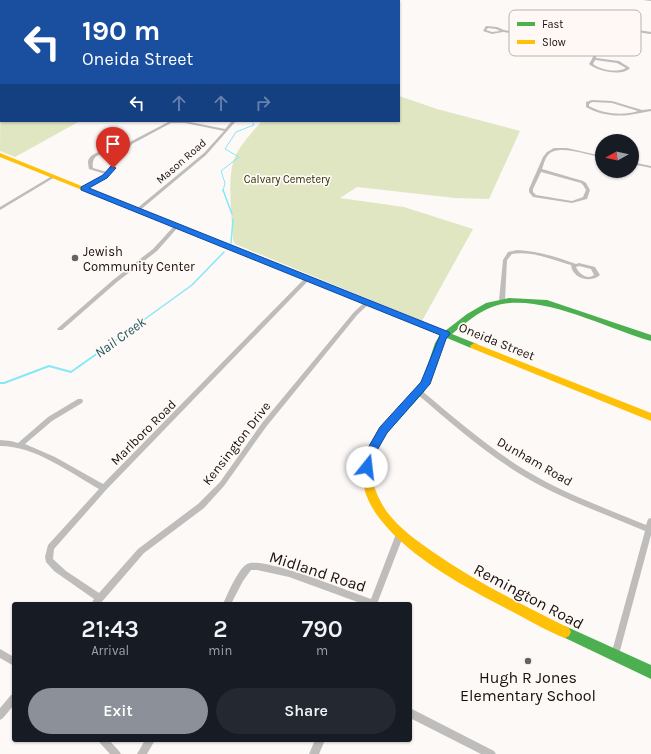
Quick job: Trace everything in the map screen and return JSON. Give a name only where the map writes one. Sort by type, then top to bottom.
[{"type":"street","points":[[644,0],[651,0]]},
{"type":"street","points":[[503,31],[492,33],[484,31],[483,29],[494,27],[509,32]]},
{"type":"street","points":[[641,32],[651,33]]},
{"type":"street","points":[[594,59],[618,62],[626,65],[628,68],[626,70],[619,71],[598,68],[591,64],[595,56]]},
{"type":"street","points":[[642,111],[607,101],[592,101],[586,105],[591,109],[606,113],[620,114],[651,110]]},
{"type":"street","points":[[83,189],[108,174],[124,152],[136,140],[170,122],[185,122],[226,130]]},
{"type":"street","name":"Mason Road","points":[[137,210],[205,154],[233,122]]},
{"type":"street","points":[[540,170],[585,184],[588,190],[585,198],[572,202],[535,196],[531,192],[531,189],[540,170],[549,151],[554,149],[562,149],[595,156]]},
{"type":"street","points":[[108,174],[91,169],[91,161],[102,151],[124,152]]},
{"type":"street","name":"Oneida Street","points":[[0,155],[651,417]]},
{"type":"street","points":[[639,164],[651,167]]},
{"type":"street","points":[[0,209],[53,176]]},
{"type":"street","points":[[60,329],[115,281],[155,250],[177,226]]},
{"type":"street","points":[[502,300],[505,260],[510,253],[522,252],[535,254],[556,258],[575,265]]},
{"type":"street","name":"Marlboro Road","points":[[100,598],[51,563],[49,559],[51,547],[104,488],[307,279]]},
{"type":"street","points":[[446,334],[485,305],[502,300],[520,299],[544,302],[651,338]]},
{"type":"street","name":"Kensington Drive","points":[[97,602],[141,551],[201,506],[222,484],[264,425],[356,313],[367,303]]},
{"type":"street","name":"Remington Road","points":[[446,334],[442,338],[430,374],[419,392],[384,430],[370,453],[367,467],[371,494],[377,508],[386,520],[400,534],[421,551],[468,582],[529,616],[651,672]]},
{"type":"street","name":"Dunham Road","points":[[419,392],[468,433],[524,472],[576,498],[650,526]]},
{"type":"street","points":[[20,445],[50,419],[80,401]]},
{"type":"street","points":[[0,443],[20,445],[44,455],[104,488]]},
{"type":"street","points":[[614,655],[650,526]]},
{"type":"street","points":[[374,602],[400,534]]},
{"type":"street","name":"Midland Road","points":[[228,602],[246,570],[254,566],[272,568],[367,602]]},
{"type":"street","points":[[0,653],[12,661]]},
{"type":"street","points":[[0,715],[12,700]]},
{"type":"street","points":[[412,714],[490,754]]},
{"type":"street","points":[[105,742],[116,754]]},
{"type":"street","points":[[142,754],[149,742]]},
{"type":"street","points":[[314,754],[319,742]]},
{"type":"green space","name":"Calvary Cemetery","points":[[400,96],[437,109],[520,131],[489,199],[455,198],[357,187],[340,198],[404,207],[473,229],[422,321],[235,244],[233,240],[230,198],[232,167],[239,149],[261,122],[400,122]]},
{"type":"green space","points":[[0,122],[78,122],[15,157],[0,151]]},
{"type":"waterway","name":"Nail Creek","points":[[223,190],[225,183],[221,171],[239,157],[225,149],[236,132],[254,125],[252,122]]},
{"type":"waterway","name":"Nail Creek","points":[[223,190],[232,214]]},
{"type":"waterway","name":"Nail Creek","points":[[231,243],[233,219]]},
{"type":"waterway","name":"Nail Creek","points":[[127,332],[192,285],[224,252]]},
{"type":"waterway","name":"Nail Creek","points":[[0,383],[4,383],[49,366],[71,372],[129,331]]},
{"type":"traffic: fast","points":[[181,228],[474,346]]},
{"type":"traffic: fast","points":[[381,433],[421,390],[428,376],[439,343],[444,336],[470,316],[489,305],[509,300],[544,302],[651,338]]},
{"type":"traffic: fast","points":[[565,632],[651,672]]},
{"type":"traffic: slow","points":[[0,155],[181,228]]},
{"type":"traffic: slow","points":[[474,346],[651,417]]},
{"type":"traffic: slow","points":[[381,433],[369,456],[367,477],[372,497],[384,516],[399,533],[455,573],[482,589],[565,632]]},
{"type":"place","name":"Jewish Community Center","points":[[75,258]]},
{"type":"place","name":"Hugh R Jones Elementary School","points":[[528,661]]},
{"type":"route","points":[[113,168],[105,177],[83,189],[446,334],[442,338],[430,374],[425,384],[384,430],[370,453],[367,467]]}]
